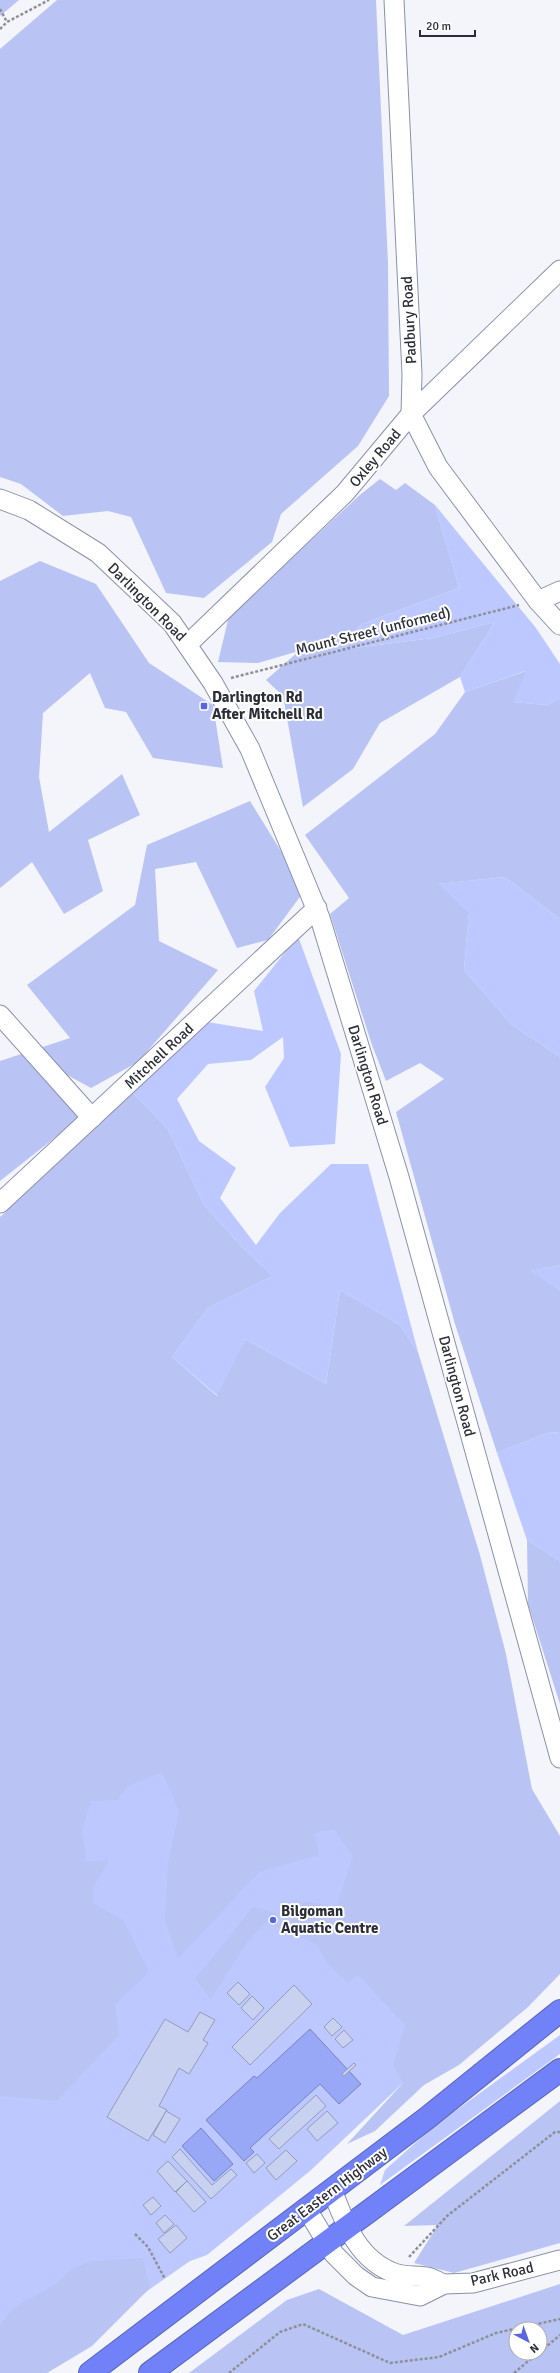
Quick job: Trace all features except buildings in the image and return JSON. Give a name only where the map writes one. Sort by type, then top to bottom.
[{"type":"highway","name":"Great Eastern Highway","points":[[90,2373],[157,2325],[306,2208],[427,2118],[560,2011]]},
{"type":"highway","points":[[150,2373],[560,2070]]},
{"type":"street","name":"Padbury Road","points":[[394,0],[411,366],[411,414],[438,467],[538,601],[560,625]]},
{"type":"street","name":"Oxley Road","points":[[188,644],[346,493],[411,414],[560,270]]},
{"type":"street","name":"Darlington Road","points":[[0,499],[29,510],[98,553],[172,623],[213,682],[250,749],[317,908],[399,1177],[560,1758]]},
{"type":"street","points":[[538,601],[560,591]]},
{"type":"street","name":"Mitchell Road","points":[[0,1203],[317,908]]},
{"type":"street","points":[[0,1015],[92,1118]]},
{"type":"street","name":"Park Road","points":[[332,2190],[347,2228],[357,2245],[371,2260],[394,2273],[428,2277],[444,2284]]},
{"type":"street","name":"Park Road","points":[[306,2208],[326,2244],[356,2276],[372,2287],[420,2296],[444,2284],[473,2283],[560,2260]]},
{"type":"path","points":[[0,29],[7,22],[49,0]]},
{"type":"path","points":[[0,9],[7,22]]},
{"type":"path","name":"Mount Street (unformed)","points":[[213,682],[538,601]]},
{"type":"path","points":[[404,2274],[408,2258],[447,2216],[555,2132],[560,2132]]},
{"type":"path","points":[[134,2234],[148,2248],[165,2279]]},
{"type":"path","points":[[229,2373],[280,2332],[303,2324],[390,2363],[439,2357],[496,2333],[560,2319]]},
{"type":"path","points":[[548,2345],[560,2335]]},
{"type":"path","points":[[514,2373],[528,2361]]},
{"type":"shaded area","points":[[0,0],[19,0],[0,16]]},
{"type":"shaded area","points":[[57,0],[376,0],[388,263],[389,396],[358,446],[281,514],[272,542],[204,598],[166,593],[131,517],[108,511],[63,516],[21,484],[0,477],[0,49]]},
{"type":"shaded area","points":[[380,479],[396,490],[405,483],[435,505],[459,588],[362,624],[331,651],[433,638],[495,622],[460,677],[380,723],[353,769],[303,807],[283,696],[266,680],[299,651],[258,663],[218,662],[229,616],[361,494]]},
{"type":"shaded area","points":[[435,505],[536,628],[560,664],[560,698],[547,705],[512,702],[525,671],[465,692],[460,677],[495,622],[433,638],[330,651],[362,624],[459,588]]},
{"type":"shaded area","points":[[40,561],[96,584],[149,663],[213,705],[223,768],[153,758],[126,712],[105,708],[90,673],[43,713],[39,777],[49,832],[122,774],[140,815],[88,840],[103,891],[64,914],[32,862],[0,888],[0,581]]},
{"type":"shaded area","points":[[526,671],[513,702],[547,705],[560,698],[560,919],[505,877],[438,884],[469,912],[464,970],[512,1025],[560,1057],[560,1265],[531,1271],[560,1290],[560,1432],[547,1433],[497,1453],[455,1324],[396,1112],[444,1079],[420,1063],[386,1081],[372,1045],[330,914],[349,898],[305,835],[435,734],[465,692]]},
{"type":"shaded area","points":[[250,801],[305,890],[268,940],[237,948],[196,862],[155,869],[159,941],[218,970],[138,1062],[91,1088],[58,1070],[86,1113],[0,1181],[0,1061],[70,1038],[27,985],[135,905],[147,845]]},
{"type":"shaded area","points":[[505,877],[560,919],[560,1057],[512,1025],[464,970],[469,912],[437,884]]},
{"type":"shaded area","points":[[298,936],[341,1054],[335,1144],[290,1147],[265,1087],[284,1058],[283,1037],[251,1060],[208,1064],[177,1099],[199,1141],[236,1168],[220,1198],[256,1245],[280,1213],[331,1164],[368,1164],[418,1352],[400,1325],[340,1290],[326,1384],[245,1339],[218,1396],[172,1357],[208,1308],[273,1276],[242,1247],[204,1205],[168,1129],[133,1093],[156,1062],[207,1022],[263,1031],[254,991]]},
{"type":"shaded area","points":[[133,1093],[168,1129],[204,1205],[242,1247],[273,1276],[208,1308],[172,1357],[217,1396],[245,1339],[326,1384],[340,1290],[400,1325],[418,1352],[480,1555],[506,1654],[532,1789],[560,1836],[560,1974],[528,2007],[459,2065],[424,2085],[375,2131],[347,2144],[403,2083],[393,2065],[405,2025],[358,1975],[348,1983],[328,1965],[317,1945],[267,1922],[248,1941],[211,1999],[195,1979],[253,1907],[276,1913],[278,1925],[287,1927],[304,1901],[336,1908],[353,1856],[334,1829],[315,1833],[319,1855],[259,1872],[178,1959],[165,1920],[168,1863],[179,1811],[162,1772],[126,1787],[118,1800],[91,1801],[82,1830],[86,1862],[109,1860],[94,1886],[93,1903],[124,1921],[149,1972],[115,2005],[119,2035],[57,2101],[0,2096],[0,1217]]},
{"type":"shaded area","points":[[560,1265],[560,1290],[530,1271]]},
{"type":"shaded area","points":[[560,1432],[560,1561],[527,1540],[497,1453],[547,1433]]},
{"type":"shaded area","name":"Bilgoman Aquatic Centre","points":[[438,1469],[403,2083],[310,2171],[207,2255],[190,2261],[30,2373],[0,2373],[0,1839]]},
{"type":"shaded area","points":[[527,1540],[560,1561],[560,1704],[528,1604]]},
{"type":"shaded area","points":[[310,2029],[361,2084],[339,2104],[320,2084],[250,2148],[254,2152],[244,2161],[206,2120],[254,2076],[257,2078]]},
{"type":"shaded area","points":[[560,2035],[560,2054],[380,2185],[385,2170],[433,2127]]},
{"type":"shaded area","points":[[560,2101],[560,2243],[454,2273],[414,2263],[438,2225],[404,2226]]},
{"type":"shaded area","points":[[201,2128],[233,2164],[214,2181],[182,2146]]},
{"type":"shaded area","points":[[143,2258],[150,2288],[92,2346],[47,2373],[0,2373],[0,2326],[13,2308],[56,2284],[71,2269],[91,2261]]},
{"type":"shaded area","points":[[560,2284],[560,2373],[189,2373],[287,2300],[319,2289],[403,2335]]},
{"type":"place","name":"Darlington Rd After Mitchell Rd","points":[[204,706]]},
{"type":"place","name":"Bilgoman Aquatic Centre","points":[[273,1920]]}]
